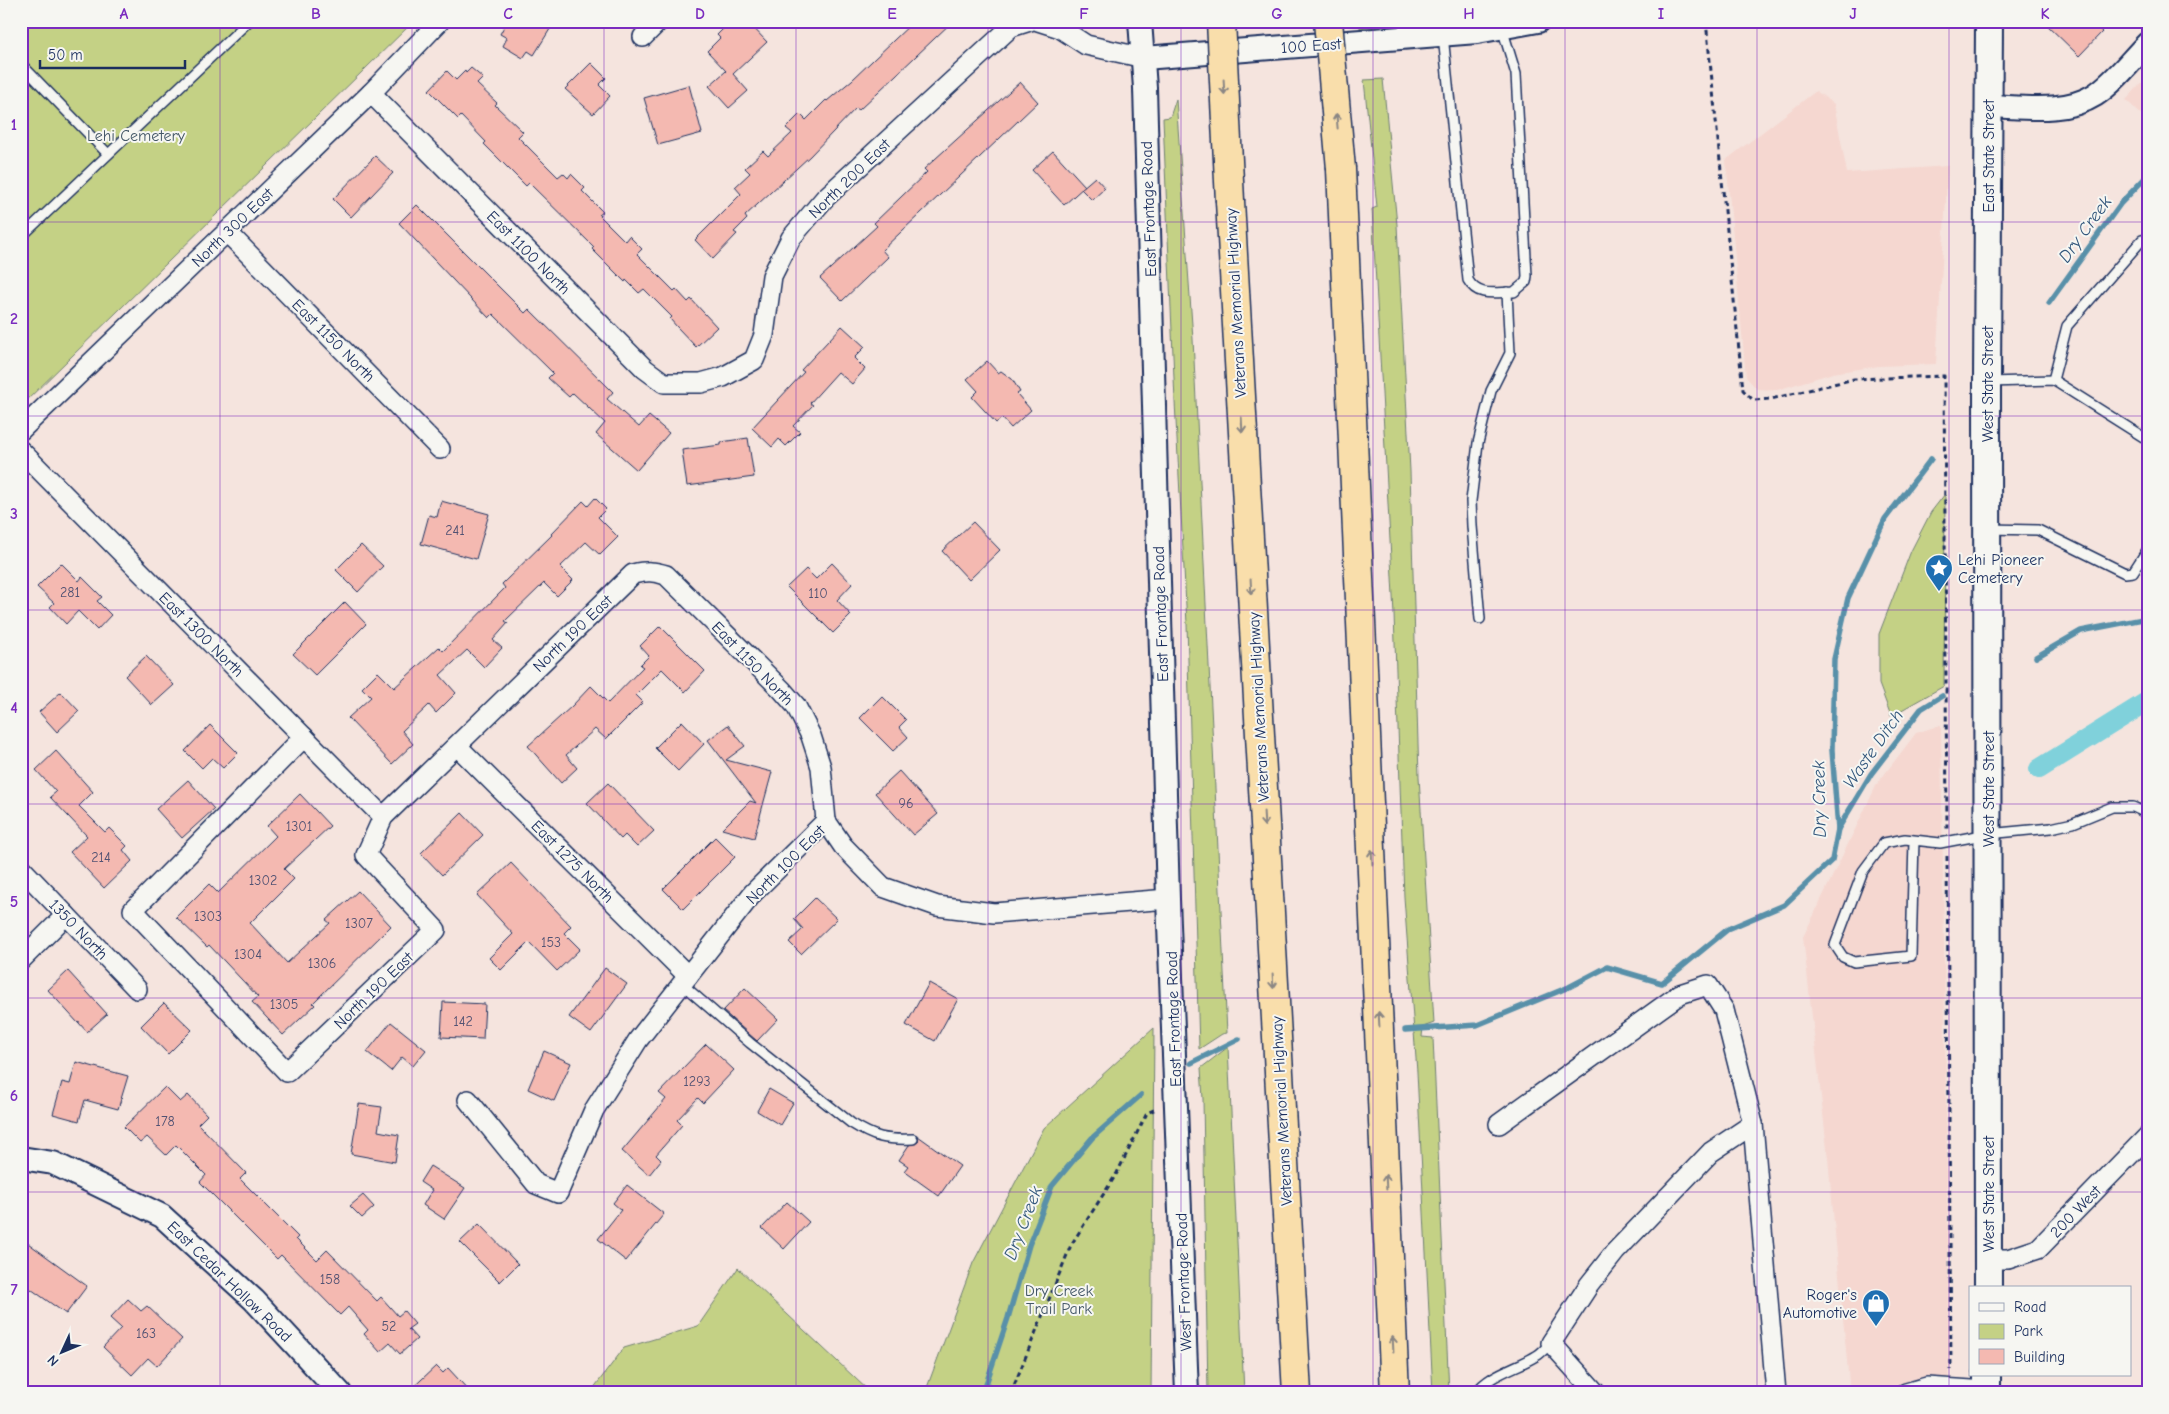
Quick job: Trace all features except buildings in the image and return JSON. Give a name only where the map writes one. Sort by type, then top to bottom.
[{"type":"highway","name":"Veterans Memorial Highway","points":[[1221,21],[1297,1393]]},
{"type":"highway","points":[[1328,21],[1342,169],[1395,1393]]},
{"type":"main road","name":"East State Street","points":[[1987,291],[1989,21]]},
{"type":"main road","name":"West State Street","points":[[1987,291],[1988,1286]]},
{"type":"street","name":"North 300 East","points":[[21,430],[371,93],[440,21]]},
{"type":"street","points":[[643,37],[659,21]]},
{"type":"street","name":"North 200 East","points":[[701,383],[724,377],[754,360],[764,335],[772,276],[791,238],[825,198],[1009,24],[1030,21]]},
{"type":"street","points":[[1038,21],[1060,28],[1086,45],[1144,58]]},
{"type":"street","name":"East Frontage Road","points":[[1140,21],[1144,58],[1168,900],[1179,1171]]},
{"type":"street","name":"100 East","points":[[1144,58],[1443,35],[1502,28],[1538,21]]},
{"type":"street","points":[[1989,106],[2045,107],[2072,105],[2095,95],[2148,43]]},
{"type":"street","name":"East 1100 North","points":[[371,93],[645,369],[664,383],[701,383]]},
{"type":"street","name":"East 1150 North","points":[[227,232],[440,448]]},
{"type":"street","name":"East 1300 North","points":[[21,451],[383,817]]},
{"type":"street","name":"East 1150 North","points":[[639,572],[652,570],[666,575],[796,706],[812,736],[821,767],[826,821]]},
{"type":"street","name":"North 190 East","points":[[304,737],[133,910],[287,1072],[436,930],[366,855],[383,817],[633,574],[639,572]]},
{"type":"street","name":"East 1275 North","points":[[457,746],[685,980]]},
{"type":"street","name":"North 100 East","points":[[468,1100],[536,1184],[558,1193],[594,1110],[638,1040],[754,893],[826,821],[843,846],[883,887],[937,906],[994,913],[1168,900]]},
{"type":"street","name":"1350 North","points":[[21,868],[137,989]]},
{"type":"street","points":[[21,960],[66,916]]},
{"type":"street","points":[[1499,1124],[1680,994],[1708,986],[1724,1010],[1753,1124],[1776,1393]]},
{"type":"street","points":[[1596,1393],[1550,1343],[1589,1285],[1615,1252],[1711,1152],[1753,1124]]},
{"type":"street","name":"200 West","points":[[1988,1259],[2008,1259],[2038,1249],[2148,1136]]},
{"type":"street","name":"East Cedar Hollow Road","points":[[21,1158],[53,1163],[162,1216],[254,1300],[340,1393]]},
{"type":"street","name":"West Frontage Road","points":[[1179,1171],[1187,1393]]},
{"type":"street","points":[[1906,1393],[1927,1386],[1951,1388],[1987,1386]]},
{"type":"lane","points":[[21,237],[249,21]]},
{"type":"lane","points":[[1443,35],[1468,280],[1480,292],[1514,292],[1520,289],[1526,282],[1527,276],[1516,74],[1502,28]]},
{"type":"lane","points":[[21,64],[108,154]]},
{"type":"lane","points":[[2053,380],[2067,326],[2142,240],[2148,239]]},
{"type":"lane","points":[[1480,619],[1472,526],[1472,501],[1478,444],[1491,391],[1510,353],[1507,292]]},
{"type":"lane","points":[[1987,383],[2053,380],[2148,440]]},
{"type":"lane","points":[[1987,529],[2038,530],[2125,573],[2134,572],[2148,549]]},
{"type":"lane","points":[[1914,840],[1910,956],[1854,962],[1843,957],[1835,945],[1863,871],[1884,843],[1914,840],[1940,843],[1988,834],[2066,825],[2112,807],[2133,807],[2148,814]]},
{"type":"lane","points":[[685,980],[750,1043],[851,1123],[868,1134],[889,1140],[913,1139]]},
{"type":"lane","points":[[1476,1393],[1480,1386],[1538,1355],[1550,1343]]},
{"type":"path","points":[[1706,21],[1743,390],[1753,400],[1771,399],[1854,379],[1944,376],[1951,1388]]},
{"type":"path","points":[[1011,1393],[1071,1245],[1117,1173],[1147,1113],[1161,1106]]},
{"type":"shaded area","points":[[2148,76],[2148,121],[2126,100]]},
{"type":"shaded area","points":[[1816,91],[1834,104],[1847,173],[1948,166],[1936,364],[1879,366],[1833,373],[1777,390],[1757,389],[1746,377],[1726,160]]},
{"type":"shaded area","points":[[1941,725],[1950,1393],[1850,1393],[1828,1158],[1803,937],[1877,784],[1916,733]]},
{"type":"green space","name":"Lehi Cemetery","points":[[21,21],[414,21],[21,406]]},
{"type":"green space","points":[[1360,21],[1383,21],[1383,24],[1360,28]]},
{"type":"green space","points":[[1383,79],[1397,225],[1410,471],[1419,777],[1434,1023],[1423,1027],[1422,1037],[1433,1038],[1449,1393],[1433,1393],[1417,1072],[1404,897],[1394,614],[1372,209],[1377,207],[1364,80]]},
{"type":"green space","points":[[1176,99],[1193,339],[1227,1033],[1222,1034],[1199,1049],[1187,624],[1163,118],[1170,117]]},
{"type":"green space","points":[[1945,494],[1944,686],[1891,716],[1879,684],[1879,634],[1911,551],[1931,512]]},
{"type":"green space","name":"Dry Creek Trail Park","points":[[1154,1028],[1151,1393],[925,1393],[973,1263],[1044,1128]]},
{"type":"green space","points":[[1228,1047],[1244,1393],[1208,1393],[1201,1068]]},
{"type":"green space","points":[[738,1268],[871,1393],[590,1393],[624,1348],[698,1326]]},
{"type":"waterway","name":"Dry Creek","points":[[2049,303],[2121,203],[2148,175]]},
{"type":"waterway","name":"Dry Creek","points":[[1405,1030],[1477,1025],[1569,987],[1607,967],[1662,983],[1728,929],[1784,905],[1832,860],[1838,829],[1832,750],[1834,659],[1848,598],[1885,519],[1931,459]]},
{"type":"waterway","name":"Waste Ditch","points":[[2036,657],[2081,631],[2148,618]]},
{"type":"waterway","name":"Waste Ditch","points":[[1838,829],[1871,774],[1921,709],[1942,696]]},
{"type":"waterway","points":[[2039,769],[2148,701]]},
{"type":"waterway","name":"Dry Creek","points":[[1191,1063],[1239,1039]]},
{"type":"waterway","name":"Dry Creek","points":[[983,1393],[1008,1318],[1029,1245],[1052,1186],[1092,1138],[1141,1095]]},
{"type":"place","name":"Lehi Pioneer Cemetery","points":[[1939,592]]},
{"type":"place","name":"Roger's Automotive","points":[[1876,1327]]}]
